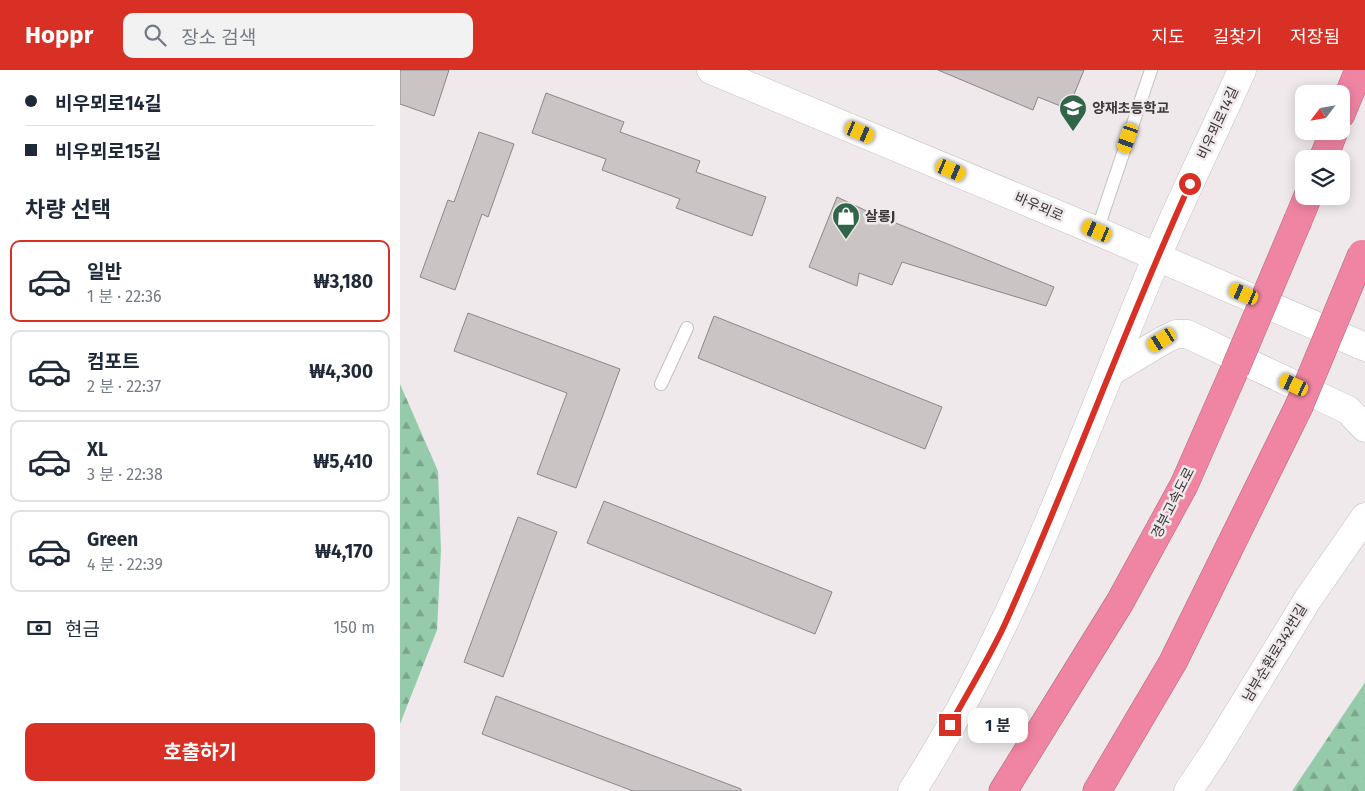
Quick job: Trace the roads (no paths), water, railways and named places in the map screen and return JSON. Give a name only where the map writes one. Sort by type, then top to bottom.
[{"type":"highway","points":[[1350,92],[1359,70]]},
{"type":"highway","name":"경부고속도로","points":[[1003,791],[1120,602],[1184,485],[1303,208]]},
{"type":"highway","points":[[1097,791],[1173,662],[1299,406],[1364,251]]},
{"type":"street","name":"바우뫼로","points":[[711,70],[1097,231],[1365,347]]},
{"type":"street","name":"비우뫼로14길","points":[[912,791],[933,758],[1003,627],[1112,372],[1157,257],[1242,70]]},
{"type":"street","points":[[1112,372],[1162,340],[1176,334],[1186,334],[1348,410],[1365,428]]},
{"type":"street","name":"남부순환로342번길","points":[[1188,791],[1215,751],[1308,599],[1365,517]]},
{"type":"lane","points":[[1097,231],[1151,70]]},
{"type":"lane","points":[[661,384],[687,328]]},
{"type":"place","name":"양재초등학교","points":[[1073,132]]},
{"type":"place","name":"살롱J","points":[[846,240]]}]
